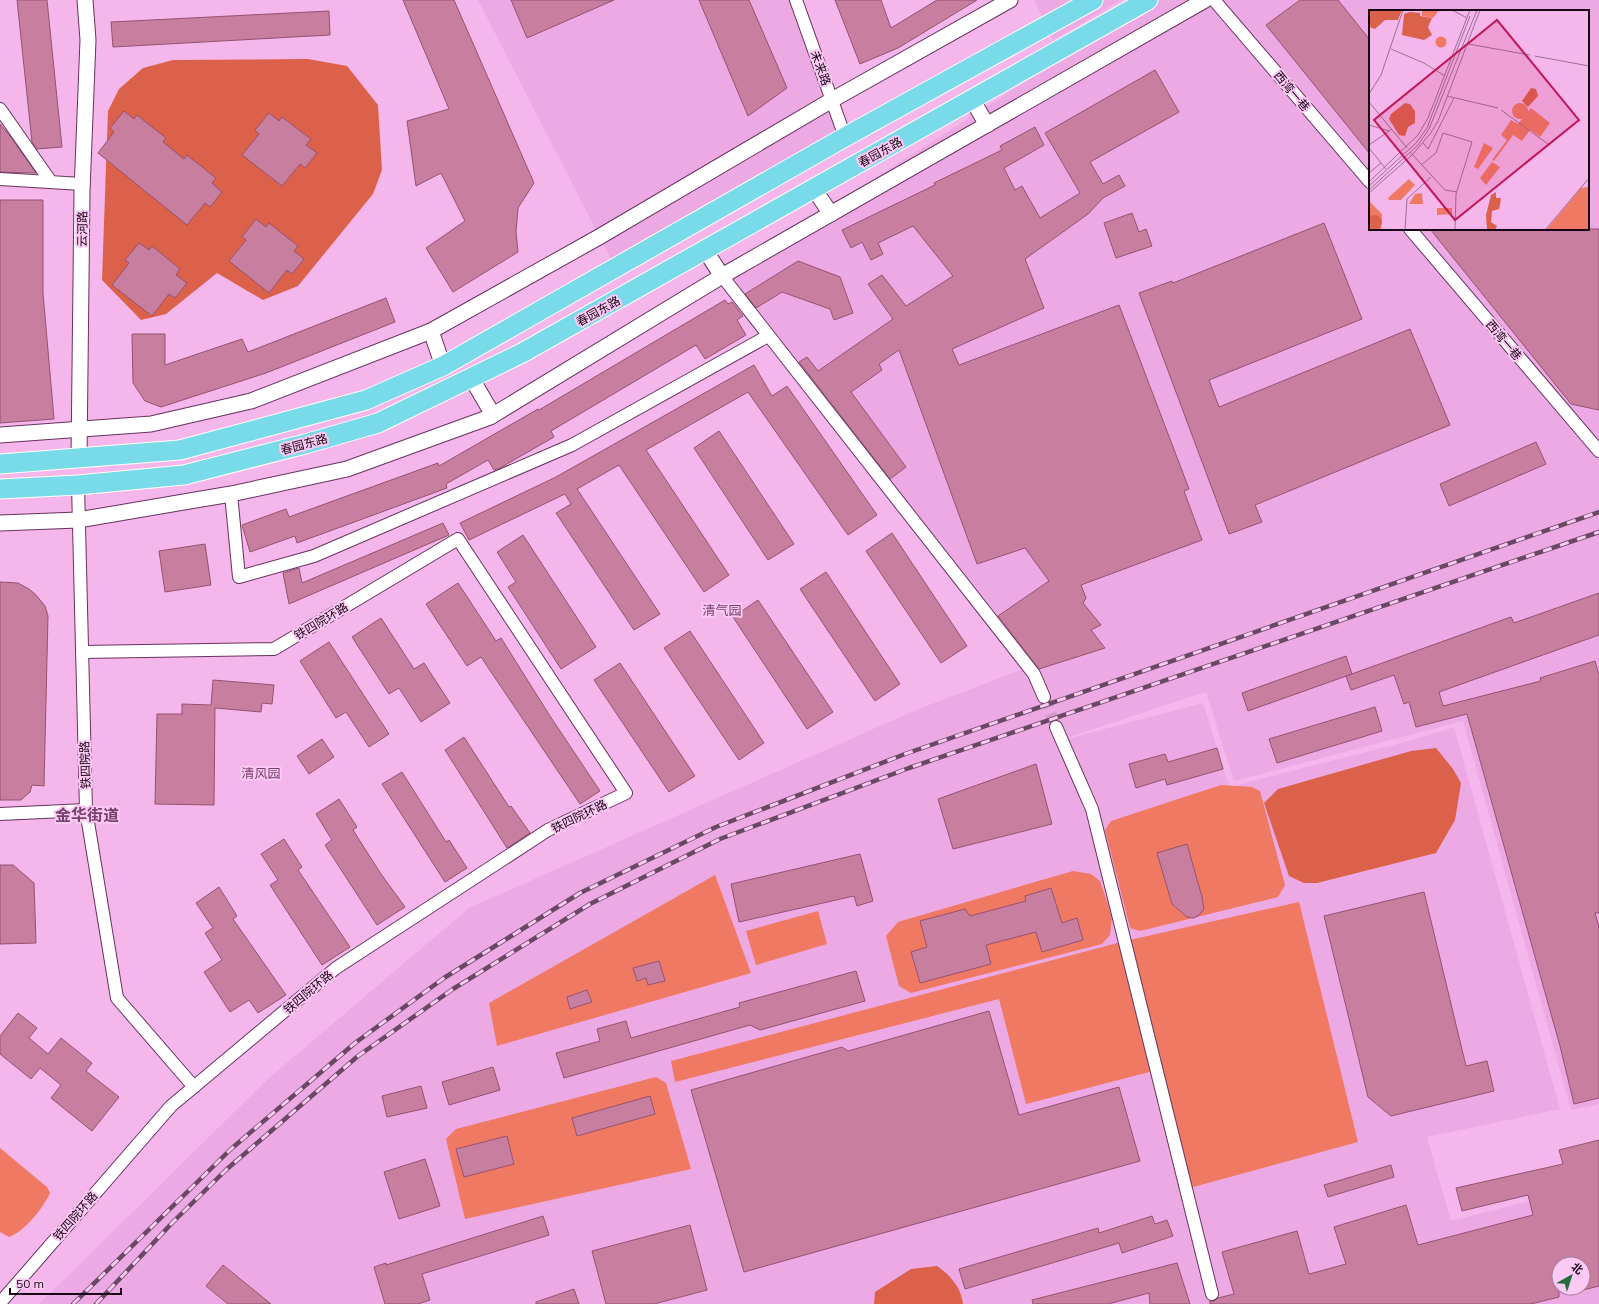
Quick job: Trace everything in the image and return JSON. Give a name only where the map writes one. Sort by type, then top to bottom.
[{"type":"main road","points":[[0,464],[180,450],[366,400],[443,366],[845,137],[1093,0]]},
{"type":"main road","name":"春园东路","points":[[0,489],[78,485],[184,475],[305,444],[378,423],[522,354],[1148,0]]},
{"type":"street","name":"云河路","points":[[79,458],[82,184],[88,40],[85,0]]},
{"type":"street","name":"未来路","points":[[796,0],[845,137]]},
{"type":"street","points":[[0,435],[151,424],[250,401],[431,331],[599,237],[832,100],[1010,0]]},
{"type":"street","points":[[0,523],[78,520],[231,494],[347,469],[493,415],[722,276],[1205,0]]},
{"type":"street","name":"西湾一巷","points":[[1214,0],[1369,181]]},
{"type":"street","points":[[972,99],[987,125]]},
{"type":"street","points":[[0,109],[51,182]]},
{"type":"street","points":[[0,179],[82,184]]},
{"type":"street","points":[[814,189],[831,214]]},
{"type":"street","name":"西湾一巷","points":[[1411,230],[1599,451]]},
{"type":"street","points":[[705,250],[722,276],[768,336],[1034,674],[1044,697]]},
{"type":"street","points":[[431,331],[443,366]]},
{"type":"street","points":[[231,494],[239,577],[314,556],[572,445],[768,336]]},
{"type":"street","points":[[472,379],[493,415]]},
{"type":"street","name":"铁四院路","points":[[78,485],[86,810],[117,998],[194,1087]]},
{"type":"street","name":"铁四院环路","points":[[0,1303],[171,1106],[336,968],[548,830],[626,793],[458,539],[274,649],[82,652]]},
{"type":"street","points":[[1056,727],[1092,809],[1212,1294]]},
{"type":"street","points":[[0,814],[86,810]]},
{"type":"shaded area","points":[[478,0],[796,0],[845,137],[615,267]]},
{"type":"shaded area","points":[[1034,0],[1121,0],[1053,40]]},
{"type":"shaded area","points":[[1153,0],[1599,0],[1599,438],[1592,442],[1599,450],[1599,1104],[1571,1110],[1463,721],[1234,781],[1206,692],[1048,744],[1203,703],[1229,787],[1409,741],[1454,727],[1560,1109],[1427,1137],[1451,1221],[1599,1183],[1599,1304],[39,1304],[270,1077],[469,908],[916,710],[1031,666],[722,276]]},
{"type":"shaded area","points":[[308,59],[347,66],[378,105],[382,170],[373,194],[298,286],[263,300],[217,273],[166,314],[141,320],[102,280],[108,111],[119,89],[143,68],[173,60]]},
{"type":"shaded area","points":[[1436,748],[1453,769],[1461,783],[1455,820],[1436,853],[1317,883],[1304,883],[1289,876],[1264,803],[1278,789],[1411,751]]},
{"type":"shaded area","points":[[1221,785],[1252,787],[1260,791],[1285,885],[1278,897],[1140,931],[1130,928],[1105,830],[1111,821]]},
{"type":"shaded area","points":[[1073,871],[1091,874],[1100,881],[1112,916],[1110,935],[1102,944],[911,993],[899,986],[886,936],[898,922]]},
{"type":"shaded area","points":[[715,875],[751,973],[497,1046],[489,1003]]},
{"type":"shaded area","points":[[1299,902],[1358,1142],[1186,1189],[1157,1070],[1026,1104],[999,999],[675,1082],[671,1061],[1125,941]]},
{"type":"shaded area","points":[[818,911],[827,944],[756,965],[746,931]]},
{"type":"shaded area","points":[[656,1077],[666,1083],[691,1169],[465,1219],[446,1139],[456,1129]]},
{"type":"shaded area","points":[[0,1148],[47,1187],[50,1193],[33,1218],[21,1230],[9,1237],[0,1232]]},
{"type":"shaded area","points":[[937,1266],[954,1282],[960,1292],[963,1304],[874,1304],[875,1292],[911,1269]]},
{"type":"building","points":[[17,0],[47,0],[62,147],[37,149],[32,142]]},
{"type":"building","points":[[403,0],[454,0],[534,183],[518,208],[516,232],[518,252],[453,292],[426,248],[465,221],[441,173],[416,186],[407,121],[449,109]]},
{"type":"building","points":[[511,0],[614,0],[527,38]]},
{"type":"building","points":[[699,0],[749,0],[787,88],[748,116]]},
{"type":"building","points":[[835,0],[881,0],[891,28],[937,0],[977,0],[898,48],[860,64]]},
{"type":"building","points":[[1300,0],[1338,0],[1369,39],[1369,153],[1266,25]]},
{"type":"building","points":[[329,11],[330,35],[113,47],[111,22]]},
{"type":"building","points":[[1155,70],[1179,112],[1090,162],[1103,184],[1119,175],[1125,186],[1103,198],[1088,214],[1025,259],[1044,308],[952,349],[959,365],[1119,305],[1189,489],[1184,491],[1202,540],[1081,585],[1086,598],[1083,603],[1101,625],[1091,630],[1105,648],[1039,669],[998,616],[1049,581],[1025,548],[977,564],[899,350],[879,364],[882,370],[851,392],[906,467],[890,479],[799,362],[807,357],[818,371],[893,319],[868,284],[882,275],[906,306],[953,276],[913,226],[878,243],[883,254],[871,260],[862,242],[851,248],[842,230],[935,185],[934,183],[1002,150],[1000,146],[1035,127],[1044,145],[1004,168],[1015,190],[1022,186],[1040,218],[1080,193],[1045,133]]},
{"type":"building","points":[[124,111],[134,119],[137,115],[166,138],[163,142],[184,159],[187,155],[216,178],[212,183],[222,192],[210,207],[205,203],[187,225],[98,153],[114,132],[110,128]]},
{"type":"building","points":[[269,113],[279,121],[282,117],[311,139],[306,145],[317,153],[305,168],[300,164],[282,186],[242,155],[259,134],[255,130]]},
{"type":"building","points":[[0,124],[10,136],[36,173],[0,172]]},
{"type":"building","points":[[0,200],[43,200],[43,293],[54,419],[0,423]]},
{"type":"building","points":[[1132,213],[1139,232],[1146,229],[1152,246],[1116,258],[1104,223]]},
{"type":"building","points":[[256,219],[266,227],[269,223],[298,246],[294,251],[304,259],[292,274],[287,270],[269,293],[229,261],[246,240],[242,237]]},
{"type":"building","points":[[1324,223],[1362,319],[1209,380],[1219,407],[1410,329],[1450,425],[1255,505],[1262,522],[1229,534],[1139,293],[1172,281],[1173,283]]},
{"type":"building","points":[[1599,229],[1599,410],[1571,404],[1431,230]]},
{"type":"building","points":[[139,243],[149,250],[152,246],[180,269],[176,275],[187,283],[175,298],[169,294],[152,316],[112,285],[129,263],[125,260]]},
{"type":"building","points":[[798,261],[840,277],[853,313],[834,320],[830,309],[782,292],[756,308],[745,294]]},
{"type":"building","points":[[386,298],[395,322],[266,373],[161,407],[145,401],[133,383],[132,334],[165,334],[165,365],[242,339],[248,352]]},
{"type":"building","points":[[725,300],[728,304],[732,302],[743,316],[737,320],[746,335],[705,359],[696,345],[551,431],[554,437],[500,468],[494,470],[488,460],[446,484],[447,488],[297,543],[295,536],[250,552],[242,525],[286,509],[289,517],[438,463],[439,466],[538,409],[539,410]]},
{"type":"building","points":[[754,365],[772,396],[787,386],[877,515],[848,535],[748,392],[646,450],[729,575],[704,592],[619,465],[577,489],[660,614],[634,630],[556,513],[571,504],[565,494],[469,540],[460,523],[556,477]]},
{"type":"building","points":[[719,431],[794,544],[768,560],[694,448]]},
{"type":"building","points":[[1536,442],[1546,464],[1449,506],[1440,484]]},
{"type":"building","points":[[443,523],[449,535],[289,604],[283,573],[299,568],[302,583]]},
{"type":"building","points":[[892,533],[967,646],[941,663],[866,551]]},
{"type":"building","points":[[523,535],[596,647],[561,669],[508,587],[516,582],[497,552]]},
{"type":"building","points":[[205,544],[211,585],[165,592],[159,551]]},
{"type":"building","points":[[826,572],[900,684],[875,701],[800,589]]},
{"type":"building","points":[[0,582],[18,583],[29,589],[45,606],[48,616],[44,786],[32,785],[30,792],[21,800],[0,800]]},
{"type":"building","points":[[458,583],[496,641],[501,638],[550,716],[600,791],[580,804],[481,657],[467,666],[426,604]]},
{"type":"building","points":[[1599,593],[1599,635],[1439,692],[1443,706],[1541,681],[1540,678],[1595,661],[1599,675],[1599,913],[1595,913],[1599,927],[1599,1098],[1574,1104],[1560,1046],[1467,714],[1416,727],[1409,702],[1404,704],[1394,675],[1351,690],[1346,676],[1511,617],[1514,623]]},
{"type":"building","points":[[758,600],[833,712],[807,729],[733,617]]},
{"type":"building","points":[[381,618],[414,669],[424,663],[450,703],[421,722],[399,688],[389,694],[352,637]]},
{"type":"building","points":[[690,631],[764,743],[739,760],[664,648]]},
{"type":"building","points":[[329,642],[389,734],[369,747],[346,712],[336,718],[300,661]]},
{"type":"building","points":[[1346,656],[1352,674],[1248,711],[1242,693]]},
{"type":"building","points":[[620,663],[695,776],[669,792],[594,680]]},
{"type":"building","points":[[213,680],[274,685],[272,704],[262,703],[261,712],[215,708],[214,805],[155,804],[157,714],[182,714],[182,704],[211,705]]},
{"type":"building","points":[[1375,707],[1382,731],[1277,763],[1269,739]]},
{"type":"building","points":[[464,737],[509,807],[511,806],[530,833],[507,848],[445,750]]},
{"type":"building","points":[[322,739],[334,757],[309,774],[297,756]]},
{"type":"building","points":[[1217,748],[1223,769],[1167,785],[1165,779],[1136,788],[1129,764],[1165,754],[1168,762]]},
{"type":"building","points":[[1036,764],[1052,824],[953,849],[938,799]]},
{"type":"building","points":[[402,772],[446,842],[449,840],[467,868],[445,882],[382,784]]},
{"type":"building","points":[[339,799],[357,827],[353,830],[381,874],[405,907],[377,925],[325,845],[332,840],[316,814]]},
{"type":"building","points":[[284,839],[302,867],[298,870],[350,947],[322,965],[270,885],[278,880],[261,854]]},
{"type":"building","points":[[1187,844],[1204,909],[1194,918],[1187,917],[1172,904],[1157,853]]},
{"type":"building","points":[[860,854],[873,901],[857,906],[854,896],[739,922],[731,884]]},
{"type":"building","points":[[0,865],[13,865],[34,883],[36,943],[0,944]]},
{"type":"building","points":[[219,887],[237,916],[233,919],[286,995],[258,1013],[249,1000],[230,1012],[204,972],[222,960],[205,933],[213,928],[196,903]]},
{"type":"building","points":[[1051,888],[1062,923],[1077,918],[1083,940],[1042,952],[1036,932],[986,945],[991,964],[920,983],[911,952],[927,947],[920,921],[965,909],[970,916],[1026,901],[1025,896]]},
{"type":"building","points":[[1424,892],[1466,1066],[1487,1061],[1494,1091],[1391,1116],[1368,1097],[1324,916]]},
{"type":"building","points":[[659,961],[665,981],[648,985],[646,978],[637,981],[633,968]]},
{"type":"building","points":[[856,971],[865,1001],[760,1030],[750,1025],[564,1078],[556,1053],[600,1041],[597,1029],[626,1021],[631,1038],[740,1007],[739,1003]]},
{"type":"building","points":[[587,990],[592,1002],[570,1009],[567,997]]},
{"type":"building","points":[[989,1011],[1019,1115],[1119,1087],[1140,1161],[744,1272],[691,1090],[842,1047],[848,1051]]},
{"type":"building","points":[[18,1013],[37,1028],[29,1038],[48,1054],[61,1038],[92,1063],[86,1071],[119,1097],[92,1131],[51,1098],[61,1085],[40,1068],[31,1079],[0,1054],[0,1036]]},
{"type":"building","points":[[493,1067],[500,1090],[449,1105],[442,1082]]},
{"type":"building","points":[[421,1086],[427,1108],[387,1117],[382,1096]]},
{"type":"building","points":[[650,1096],[655,1114],[577,1136],[572,1118]]},
{"type":"building","points":[[507,1136],[514,1164],[464,1177],[456,1149]]},
{"type":"building","points":[[1599,1140],[1599,1286],[1591,1288],[1591,1256],[1551,1256],[1551,1296],[1559,1297],[1531,1304],[1210,1304],[1210,1301],[1234,1294],[1222,1252],[1297,1231],[1309,1274],[1346,1264],[1334,1227],[1406,1205],[1418,1245],[1533,1215],[1528,1195],[1462,1211],[1456,1188],[1563,1164],[1559,1150]]},
{"type":"building","points":[[425,1159],[440,1206],[399,1219],[384,1172]]},
{"type":"building","points":[[1391,1165],[1394,1177],[1328,1197],[1324,1185]]},
{"type":"building","points":[[543,1216],[549,1235],[422,1274],[430,1300],[418,1304],[385,1304],[374,1267],[386,1263],[386,1265]]},
{"type":"building","points":[[1152,1216],[1155,1224],[1167,1220],[1173,1236],[1122,1253],[1119,1243],[965,1289],[959,1269],[1098,1228],[1099,1233]]},
{"type":"building","points":[[690,1225],[707,1290],[654,1304],[606,1304],[592,1251]]},
{"type":"building","points":[[1177,1263],[1190,1304],[1150,1304],[1149,1293],[1108,1304],[1033,1304],[1032,1300]]},
{"type":"building","points":[[223,1265],[271,1304],[228,1304],[206,1286]]},
{"type":"building","points":[[574,1289],[579,1304],[536,1304],[536,1302]]},
{"type":"tunnel","points":[[1044,697],[1056,727]]},
{"type":"railway","points":[[73,1304],[231,1149],[355,1043],[444,978],[580,893],[716,827],[905,754],[1599,512]]},
{"type":"railway","points":[[96,1304],[173,1222],[227,1169],[358,1056],[453,989],[590,904],[720,839],[909,768],[1599,532]]},
{"type":"district","name":"清气园","points":[[722,610]]},
{"type":"district","name":"清风园","points":[[261,773]]},
{"type":"district","name":"金华街道","points":[[87,815]]}]
